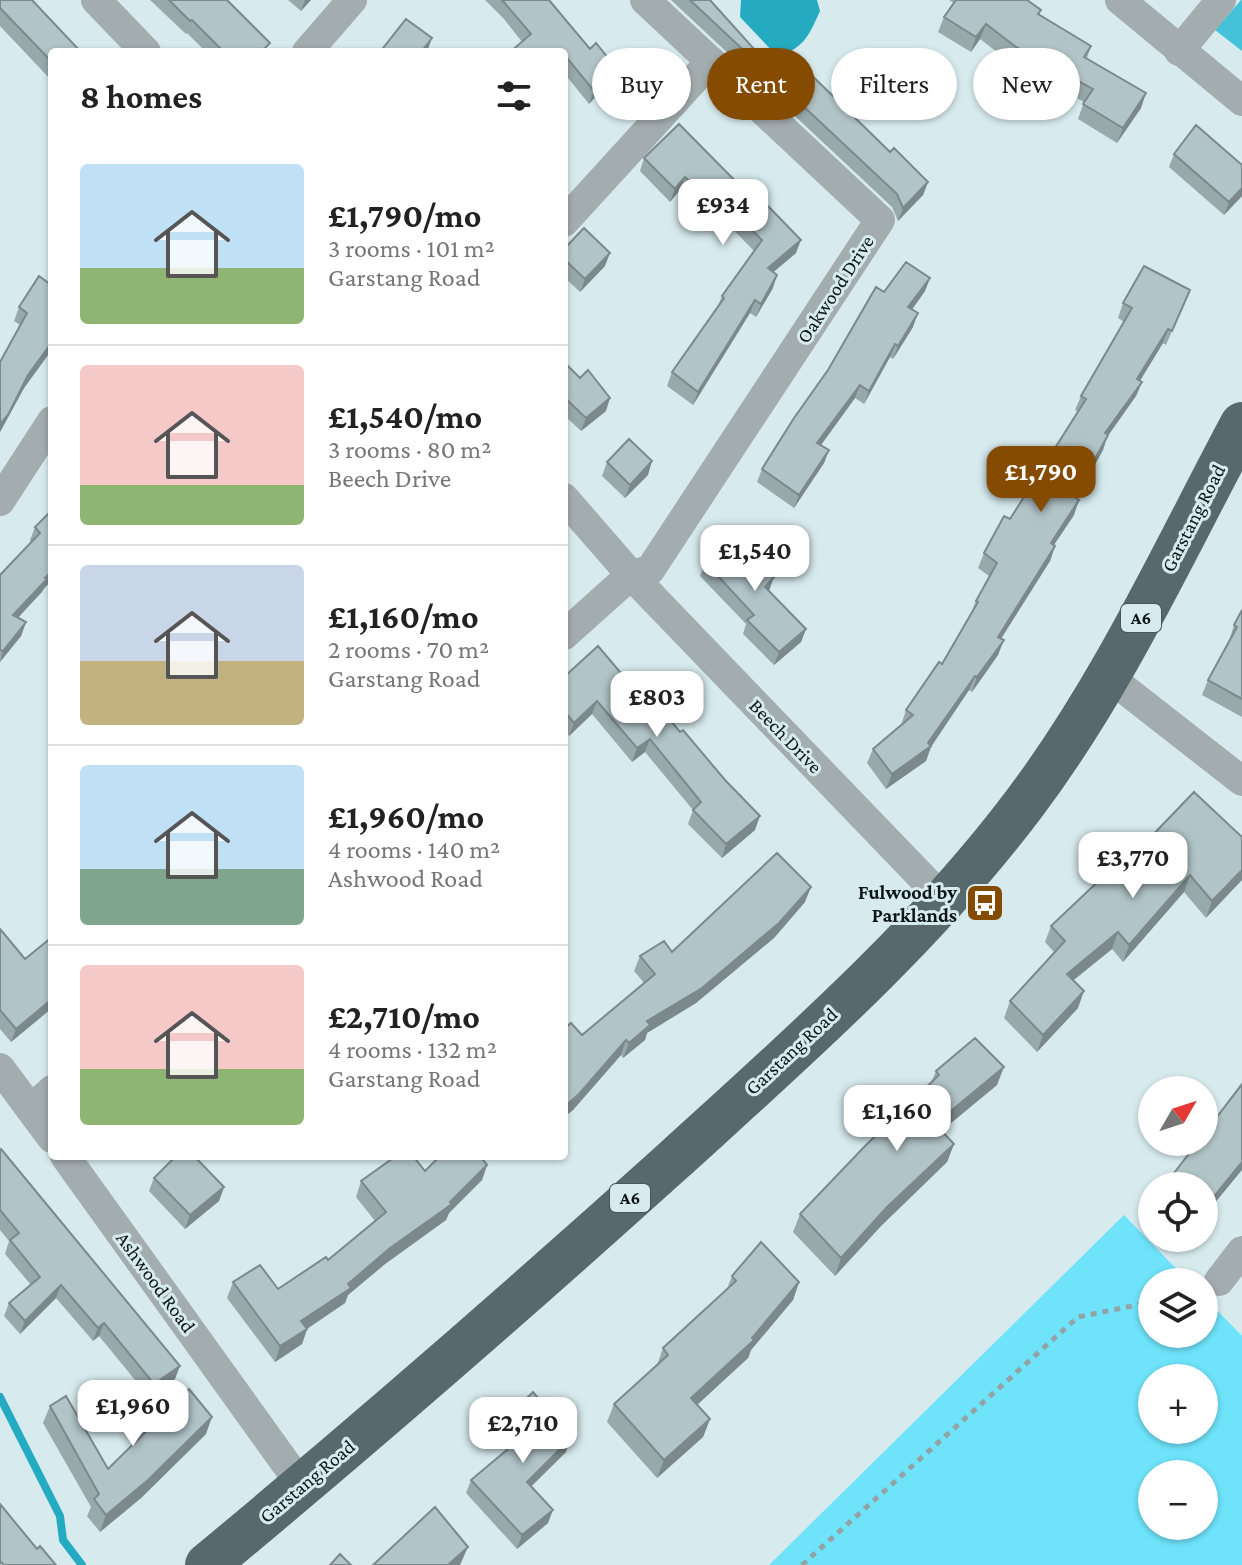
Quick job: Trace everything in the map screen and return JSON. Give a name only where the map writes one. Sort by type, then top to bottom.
[{"type":"highway","name":"Garstang Road","points":[[207,1565],[536,1283],[801,1044],[944,900],[1025,803],[1075,732],[1236,450]]},
{"type":"street","points":[[96,0],[142,48]]},
{"type":"street","points":[[310,48],[352,0]]},
{"type":"street","name":"Oakwood Drive","points":[[645,0],[707,57]]},
{"type":"street","points":[[1120,0],[1242,101]]},
{"type":"street","points":[[1179,51],[1221,0]]},
{"type":"street","points":[[568,218],[707,65]]},
{"type":"street","name":"Oakwood Drive","points":[[631,575],[650,570],[880,220],[774,120]]},
{"type":"street","points":[[4,488],[48,427]]},
{"type":"street","name":"Beech Drive","points":[[568,503],[631,575],[944,900]]},
{"type":"street","points":[[568,631],[631,575]]},
{"type":"street","points":[[1109,677],[1242,781]]},
{"type":"street","points":[[0,1068],[42,1099],[48,1122]]},
{"type":"street","name":"Ashwood Road","points":[[68,1160],[302,1486]]},
{"type":"street","points":[[1219,1281],[1242,1251]]},
{"type":"path","points":[[802,1565],[1078,1317],[1138,1305]]},
{"type":"shaded area","points":[[741,0],[817,0],[820,11],[804,40],[796,48],[769,48],[740,17]]},
{"type":"shaded area","points":[[1242,0],[1242,51],[1215,30]]},
{"type":"shaded area","points":[[1124,1215],[1138,1229],[1138,1252],[1160,1252],[1175,1268],[1138,1268],[1138,1348],[1218,1348],[1218,1311],[1242,1336],[1242,1565],[769,1565]]},
{"type":"building","points":[[0,0],[32,0],[77,48],[48,48],[48,58],[0,8]]},
{"type":"building","points":[[169,0],[227,0],[270,43],[265,48],[220,48]]},
{"type":"building","points":[[502,0],[549,0],[590,49],[596,43],[600,48],[592,48],[592,89],[568,59],[568,48],[515,48],[531,34]]},
{"type":"building","points":[[690,0],[710,0],[753,48],[741,48]]},
{"type":"building","points":[[956,0],[1027,0],[1041,10],[1038,14],[1091,46],[1084,57],[1146,93],[1123,128],[1083,104],[1093,89],[1080,82],[1080,48],[1018,48],[986,24],[976,37],[944,17]]},
{"type":"building","points":[[406,19],[432,38],[424,48],[383,48]]},
{"type":"building","points":[[815,79],[831,94],[831,120],[857,120],[890,152],[894,148],[928,182],[903,208],[897,194],[815,117]]},
{"type":"building","points":[[679,124],[761,207],[765,203],[801,240],[768,268],[777,275],[761,304],[755,300],[698,392],[672,372],[762,240],[723,201],[716,207],[685,177],[675,189],[644,158]]},
{"type":"building","points":[[1196,125],[1242,165],[1242,188],[1229,202],[1174,154]]},
{"type":"building","points":[[584,228],[610,253],[585,279],[568,263],[568,245]]},
{"type":"building","points":[[906,262],[930,278],[908,307],[918,313],[898,346],[895,344],[869,391],[860,385],[817,443],[829,450],[799,495],[762,469],[828,370],[876,287],[884,292]]},
{"type":"building","points":[[1144,266],[1190,290],[1172,331],[1168,329],[1137,379],[1142,382],[1105,433],[1108,435],[1074,497],[1079,500],[1051,543],[1055,546],[998,637],[1004,640],[928,743],[931,746],[892,774],[873,749],[913,715],[906,710],[939,662],[942,664],[978,602],[997,563],[984,553],[1004,516],[1010,519],[1086,399],[1081,396],[1132,308],[1123,303]]},
{"type":"building","points":[[39,276],[48,283],[48,348],[0,424],[0,362],[27,313],[19,307]]},
{"type":"building","points":[[568,366],[580,378],[588,370],[610,398],[586,418],[568,401]]},
{"type":"building","points":[[629,439],[652,461],[630,485],[607,462]]},
{"type":"building","points":[[48,514],[47,579],[13,615],[26,622],[3,651],[0,650],[0,575],[40,533],[35,527]]},
{"type":"building","points":[[733,534],[774,577],[765,587],[806,629],[779,652],[747,620],[754,615],[705,562]]},
{"type":"building","points":[[1242,610],[1242,699],[1208,680],[1237,627],[1234,625]]},
{"type":"building","points":[[598,646],[636,691],[642,686],[680,732],[683,730],[760,816],[726,844],[693,810],[701,802],[650,739],[637,748],[597,701],[574,723],[568,716],[568,673]]},
{"type":"building","points":[[1194,792],[1242,837],[1242,870],[1212,901],[1190,875],[1129,945],[1118,932],[1067,974],[1084,991],[1043,1035],[1010,1001],[1065,941],[1051,926],[1108,872],[1139,837],[1145,843]]},
{"type":"building","points":[[777,853],[811,887],[779,923],[702,988],[647,1021],[650,1025],[629,1043],[626,1040],[568,1104],[568,1026],[571,1023],[582,1035],[655,974],[640,956],[664,941],[672,952]]},
{"type":"building","points":[[0,929],[25,959],[48,940],[48,1002],[16,1029],[0,1010]]},
{"type":"building","points":[[975,1038],[1004,1067],[935,1124],[954,1144],[887,1207],[841,1258],[800,1214],[939,1075],[936,1071]]},
{"type":"building","points":[[1242,1084],[1242,1162],[1218,1192],[1218,1172],[1175,1172],[1187,1156],[1218,1156],[1218,1116]]},
{"type":"building","points":[[1,1149],[180,1366],[154,1384],[104,1323],[98,1328],[61,1285],[25,1321],[9,1303],[40,1277],[10,1240],[19,1233],[0,1210]]},
{"type":"building","points":[[172,1160],[198,1160],[224,1187],[190,1215],[154,1178]]},
{"type":"building","points":[[390,1160],[416,1160],[425,1171],[436,1160],[483,1160],[487,1165],[450,1202],[452,1204],[390,1248],[348,1284],[351,1288],[301,1321],[307,1329],[280,1346],[233,1282],[260,1265],[278,1289],[326,1257],[328,1260],[386,1212],[361,1181]]},
{"type":"building","points":[[761,1242],[799,1282],[752,1338],[754,1340],[691,1398],[710,1419],[664,1460],[614,1404],[668,1355],[663,1348],[736,1281],[732,1276]]},
{"type":"building","points":[[189,1389],[212,1417],[148,1480],[106,1515],[94,1499],[99,1494],[50,1406],[66,1396],[108,1469]]},
{"type":"building","points":[[533,1392],[571,1438],[527,1482],[553,1510],[522,1535],[471,1480],[520,1439],[504,1421]]},
{"type":"building","points":[[0,1504],[37,1549],[40,1546],[56,1565],[0,1564]]},
{"type":"building","points":[[435,1507],[468,1547],[448,1565],[373,1565]]},
{"type":"building","points":[[340,1554],[351,1565],[330,1565]]},
{"type":"waterway","points":[[0,1397],[60,1516],[63,1540],[82,1565]]},
{"type":"place","name":"Fulwood by Parklands","points":[[985,903]]}]
